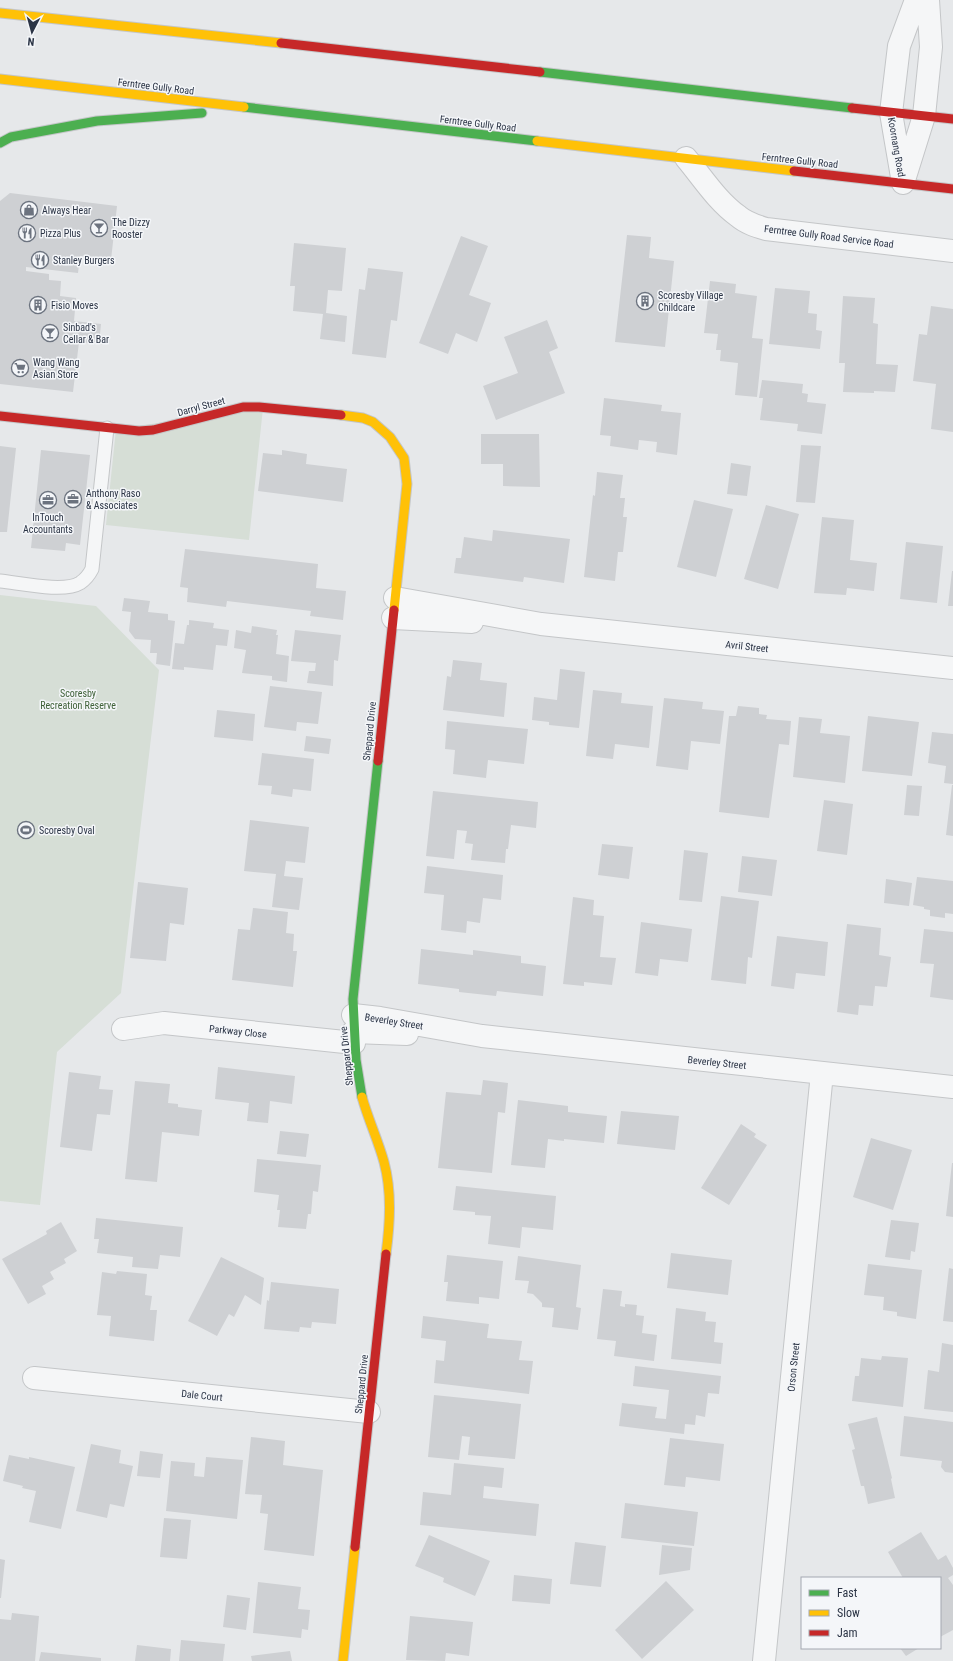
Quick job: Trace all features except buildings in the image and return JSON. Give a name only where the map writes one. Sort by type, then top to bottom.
[{"type":"main road","points":[[0,13],[325,48],[953,120]]},
{"type":"main road","name":"Ferntree Gully Road","points":[[0,79],[953,189]]},
{"type":"main road","points":[[0,143],[11,137],[97,121],[132,117],[257,109]]},
{"type":"main road","name":"Darryl Street","points":[[0,416],[107,428],[153,430],[227,410],[243,407],[259,407],[363,418],[381,428],[398,447]]},
{"type":"main road","name":"Sheppard Drive","points":[[343,1661],[389,1234],[390,1203],[388,1182],[384,1162],[362,1097],[353,1030],[353,983],[407,484],[404,458],[398,447]]},
{"type":"street","name":"Koornang Road","points":[[903,183],[890,112],[899,46],[916,0]]},
{"type":"street","name":"Koornang Road","points":[[903,183],[924,116],[931,47],[928,0]]},
{"type":"street","name":"Ferntree Gully Road Service Road","points":[[686,158],[727,207],[752,225],[766,229],[953,251]]},
{"type":"street","name":"Avril Street","points":[[394,608],[953,668]]},
{"type":"street","name":"Beverley Street","points":[[353,1030],[380,1018],[482,1036],[953,1087]]},
{"type":"street","name":"Parkway Close","points":[[123,1029],[164,1023],[353,1030]]},
{"type":"street","name":"Orson Street","points":[[764,1661],[822,1073]]},
{"type":"street","name":"Dale Court","points":[[34,1378],[369,1412]]},
{"type":"lane","points":[[0,581],[64,587],[79,584],[87,578],[92,569],[107,428]]},
{"type":"green space","points":[[263,408],[249,540],[106,525],[116,429]]},
{"type":"green space","name":"Scoresby Recreation Reserve","points":[[0,595],[96,606],[159,670],[121,993],[57,1052],[40,1205],[0,1201]]},
{"type":"traffic: fast","points":[[540,72],[852,108]]},
{"type":"traffic: fast","points":[[244,107],[537,141]]},
{"type":"traffic: fast","points":[[0,143],[11,137],[97,121],[202,113]]},
{"type":"traffic: fast","points":[[362,1097],[356,1060],[353,999],[378,761]]},
{"type":"traffic: slow","points":[[0,13],[281,43]]},
{"type":"traffic: slow","points":[[0,79],[244,107]]},
{"type":"traffic: slow","points":[[537,141],[794,171]]},
{"type":"traffic: slow","points":[[341,415],[363,418],[373,422],[390,437],[404,458],[407,484],[394,610]]},
{"type":"traffic: slow","points":[[362,1097],[387,1173],[390,1208],[386,1254]]},
{"type":"traffic: slow","points":[[343,1661],[355,1547]]},
{"type":"traffic: jam","points":[[281,43],[540,72]]},
{"type":"traffic: jam","points":[[852,108],[953,119]]},
{"type":"traffic: jam","points":[[794,171],[953,189]]},
{"type":"traffic: jam","points":[[0,416],[139,431],[153,430],[243,407],[259,407],[341,415]]},
{"type":"traffic: jam","points":[[378,761],[394,610]]},
{"type":"traffic: jam","points":[[355,1547],[386,1254]]},
{"type":"place","name":"Always Hear","points":[[29,210]]},
{"type":"place","name":"The Dizzy Rooster","points":[[99,228]]},
{"type":"place","name":"Pizza Plus","points":[[27,233]]},
{"type":"place","name":"Stanley Burgers","points":[[40,260]]},
{"type":"place","name":"Scoresby Village Childcare","points":[[645,301]]},
{"type":"place","name":"Fisio Moves","points":[[38,305]]},
{"type":"place","name":"Sinbad's Cellar & Bar","points":[[50,333]]},
{"type":"place","name":"Wang Wang Asian Store","points":[[20,368]]},
{"type":"place","name":"Anthony Raso & Associates","points":[[73,499]]},
{"type":"place","name":"InTouch Accountants","points":[[48,500]]},
{"type":"place","name":"Scoresby Oval","points":[[26,830]]}]
